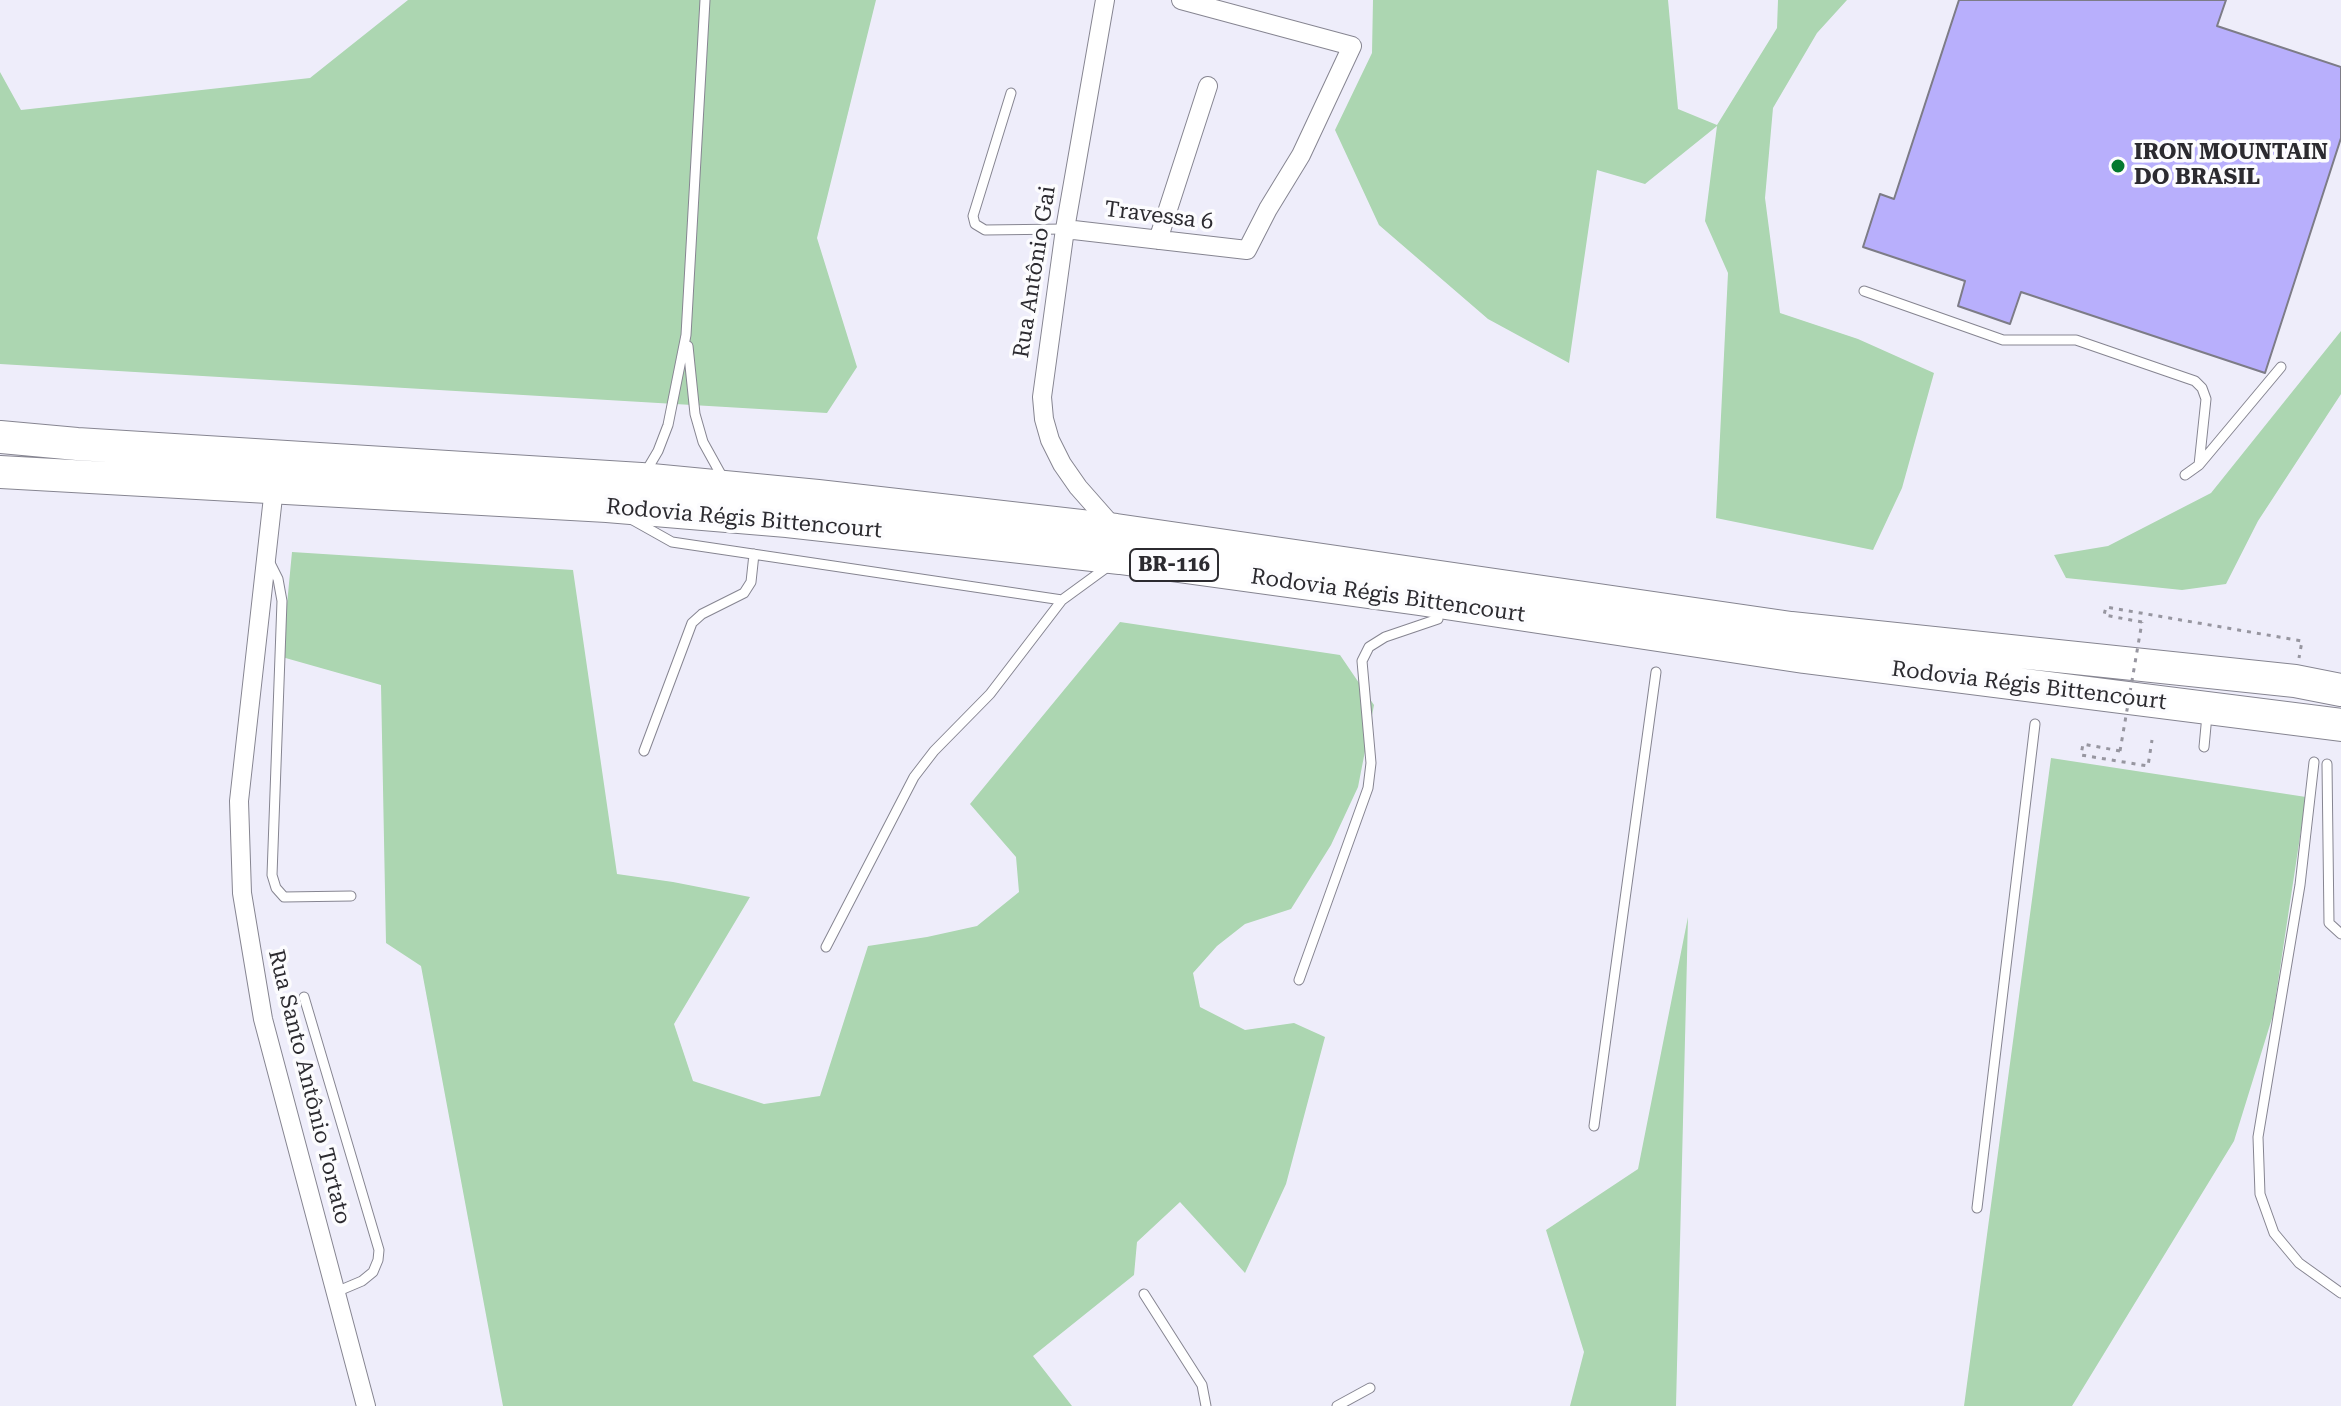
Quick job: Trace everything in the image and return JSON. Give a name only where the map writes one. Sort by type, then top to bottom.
[{"type":"highway","name":"Rodovia Régis Bittencourt","points":[[0,437],[727,486],[1118,544],[1804,657],[2341,725]]},
{"type":"highway","name":"Rodovia Régis Bittencourt","points":[[0,472],[607,506],[1118,544],[1791,628],[2295,681],[2341,690]]},
{"type":"street","name":"Rua Antônio Gai","points":[[1105,0],[1065,229],[1042,397],[1050,440],[1062,464],[1118,544]]},
{"type":"street","name":"Travessa 6","points":[[1065,229],[1247,250],[1273,199],[1301,155],[1352,46],[1181,0]]},
{"type":"street","points":[[1158,240],[1208,86]]},
{"type":"street","name":"Rua Santo Antônio Tortato","points":[[274,488],[239,801],[242,893],[263,1019],[366,1406]]},
{"type":"lane","points":[[641,479],[658,451],[668,425],[686,335],[705,0]]},
{"type":"lane","points":[[1011,93],[973,216],[975,224],[985,230],[1065,229]]},
{"type":"lane","points":[[1864,291],[2003,340],[2076,340],[2195,381],[2206,399],[2199,465]]},
{"type":"lane","points":[[686,335],[695,414],[703,442],[727,486]]},
{"type":"lane","points":[[2185,475],[2199,465],[2281,367]]},
{"type":"lane","points":[[607,506],[672,542],[1062,600]]},
{"type":"lane","points":[[826,947],[914,777],[934,751],[990,694],[1062,600],[1118,544]]},
{"type":"lane","points":[[644,751],[692,623],[702,614],[744,593],[751,582],[754,554]]},
{"type":"lane","points":[[267,556],[278,579],[282,601],[272,875],[276,888],[284,897],[351,896]]},
{"type":"lane","points":[[1299,980],[1368,788],[1371,763],[1362,661],[1369,647],[1385,637],[1438,619]]},
{"type":"lane","points":[[1594,1126],[1656,672]]},
{"type":"lane","points":[[2204,747],[2208,709]]},
{"type":"lane","points":[[1977,1208],[2035,724]]},
{"type":"lane","points":[[2314,762],[2300,885],[2258,1137],[2260,1194],[2274,1233],[2299,1263],[2341,1293]]},
{"type":"lane","points":[[2327,764],[2329,923],[2341,934]]},
{"type":"lane","points":[[304,997],[379,1250],[373,1272],[362,1281],[336,1292]]},
{"type":"lane","points":[[1144,1294],[1202,1385],[1206,1406]]},
{"type":"lane","points":[[1337,1406],[1370,1388]]},
{"type":"path","points":[[2152,740],[2148,766],[2081,755],[2083,744],[2120,751],[2142,622],[2104,615],[2106,607],[2302,641],[2295,681]]},
{"type":"green space","points":[[408,0],[876,0],[817,238],[857,367],[827,413],[0,364],[0,72],[21,110],[310,78]]},
{"type":"green space","points":[[1373,0],[1668,0],[1678,109],[1717,125],[1777,28],[1778,0],[1847,0],[1817,33],[1773,108],[1765,198],[1780,313],[1858,339],[1934,373],[1902,488],[1873,550],[1716,518],[1728,273],[1705,221],[1717,126],[1645,184],[1597,170],[1569,363],[1488,319],[1379,225],[1335,130],[1372,53]]},
{"type":"green space","points":[[2341,331],[2341,394],[2258,521],[2226,584],[2182,590],[2066,578],[2054,555],[2108,546],[2211,493]]},
{"type":"green space","points":[[292,552],[573,570],[617,874],[750,897],[674,1024],[693,1081],[764,1104],[820,1096],[868,946],[977,926],[1019,892],[1016,857],[970,804],[1120,622],[1340,655],[1374,705],[1358,787],[1331,845],[1291,909],[1245,924],[1217,946],[1193,973],[1200,1007],[1245,1030],[1294,1023],[1325,1037],[1286,1184],[1245,1273],[1180,1202],[1137,1242],[1134,1275],[1033,1356],[1072,1406],[503,1406],[421,966],[386,943],[381,685],[282,657]]},
{"type":"green space","points":[[2051,758],[2306,797],[2273,1015],[2234,1141],[2072,1406],[1964,1406]]},
{"type":"green space","points":[[1688,917],[1676,1406],[1570,1406],[1584,1352],[1546,1230],[1638,1169]]},
{"type":"building","name":"IRON MOUNTAIN DO BRASIL","points":[[1959,0],[2226,0],[2217,26],[2341,67],[2341,138],[2265,373],[2021,292],[2010,324],[1958,306],[1965,281],[1863,247],[1880,194],[1894,199]]},
{"type":"place","name":"IRON MOUNTAIN DO BRASIL","points":[[2118,166]]}]
